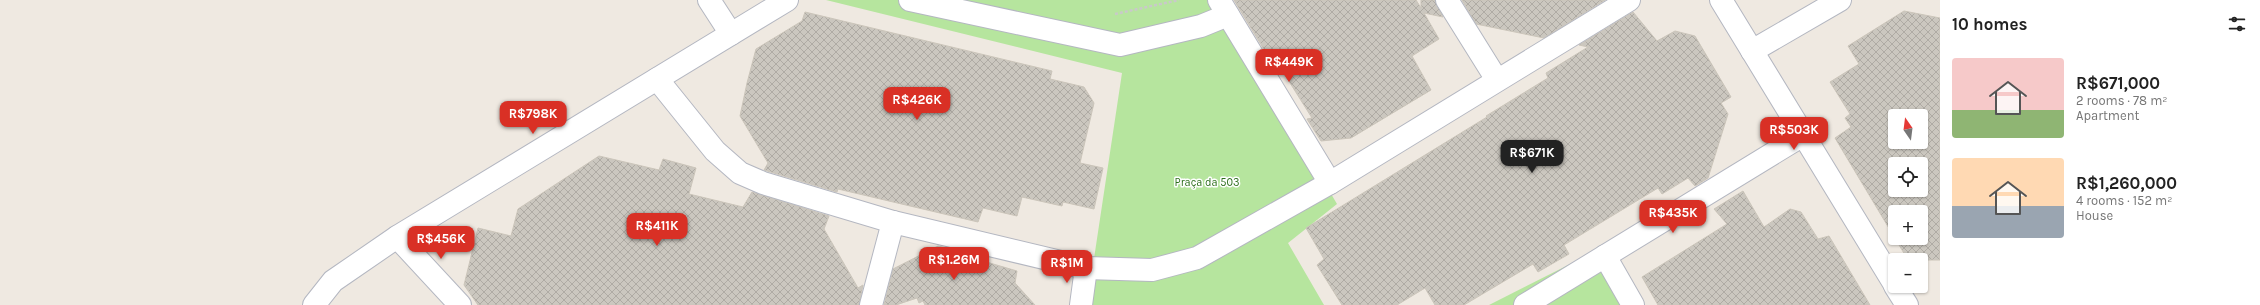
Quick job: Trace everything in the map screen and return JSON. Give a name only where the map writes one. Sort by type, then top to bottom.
[{"type":"street","points":[[709,0],[731,34]]},
{"type":"street","points":[[314,305],[332,281],[397,237],[787,0]]},
{"type":"street","points":[[910,0],[1120,45],[1201,26],[1224,8],[1330,183]]},
{"type":"street","points":[[1447,0],[1497,80]]},
{"type":"street","points":[[657,79],[715,151],[740,173],[763,183],[893,222],[1086,268],[1152,270],[1197,258],[1330,183],[1630,0]]},
{"type":"street","points":[[1721,0],[1888,274]]},
{"type":"street","points":[[1752,51],[1840,0]]},
{"type":"street","points":[[1526,305],[1803,134]]},
{"type":"street","points":[[871,305],[893,222]]},
{"type":"street","points":[[397,237],[460,305]]},
{"type":"street","points":[[1605,256],[1633,305]]},
{"type":"street","points":[[1080,305],[1086,268]]},
{"type":"street","points":[[1899,293],[1907,305]]},
{"type":"path","points":[[1114,14],[1178,0]]},
{"type":"green space","name":"Praça da 503","points":[[826,0],[1217,0],[1337,204],[1288,243],[1324,305],[1087,305],[1122,73]]},
{"type":"green space","points":[[1594,252],[1627,305],[1489,305]]},
{"type":"building","points":[[1234,0],[1416,0],[1421,8],[1421,0],[1435,0],[1443,17],[1424,13],[1439,39],[1412,56],[1431,90],[1351,138],[1321,141],[1307,119],[1312,118],[1275,59],[1271,61]]},
{"type":"building","points":[[1462,0],[1605,0],[1544,38],[1476,24]]},
{"type":"building","points":[[1904,11],[1940,18],[1940,260],[1928,260],[1928,253],[1904,253],[1899,245],[1928,245],[1928,205],[1888,205],[1888,227],[1835,138],[1851,127],[1845,118],[1850,114],[1830,82],[1859,64],[1848,46]]},
{"type":"building","points":[[805,12],[1052,71],[1050,79],[1084,87],[1094,103],[1080,163],[1103,168],[1094,209],[1063,202],[1062,206],[1022,197],[1017,216],[983,208],[978,222],[838,189],[837,192],[764,170],[768,163],[740,116],[747,83],[756,49],[802,21]]},
{"type":"building","points":[[1633,12],[1657,41],[1675,31],[1695,36],[1731,97],[1721,103],[1728,114],[1708,178],[1695,186],[1688,178],[1662,194],[1658,188],[1564,245],[1569,254],[1538,272],[1533,264],[1464,305],[1435,305],[1425,288],[1397,305],[1342,305],[1317,265],[1324,259],[1306,228],[1548,78],[1546,73],[1588,47],[1579,45]]},
{"type":"building","points":[[599,156],[659,170],[663,159],[696,168],[689,194],[743,207],[752,192],[829,216],[824,229],[858,288],[863,285],[859,305],[478,305],[464,285],[478,228],[511,236],[518,209]]},
{"type":"building","points":[[1743,191],[1764,227],[1790,209],[1801,212],[1818,239],[1829,236],[1870,305],[1658,305],[1642,277],[1727,224],[1714,209]]},
{"type":"building","points":[[938,246],[968,253],[966,256],[1017,271],[1015,283],[1035,305],[925,305],[923,301],[919,303],[917,298],[896,305],[884,305],[893,269]]}]
